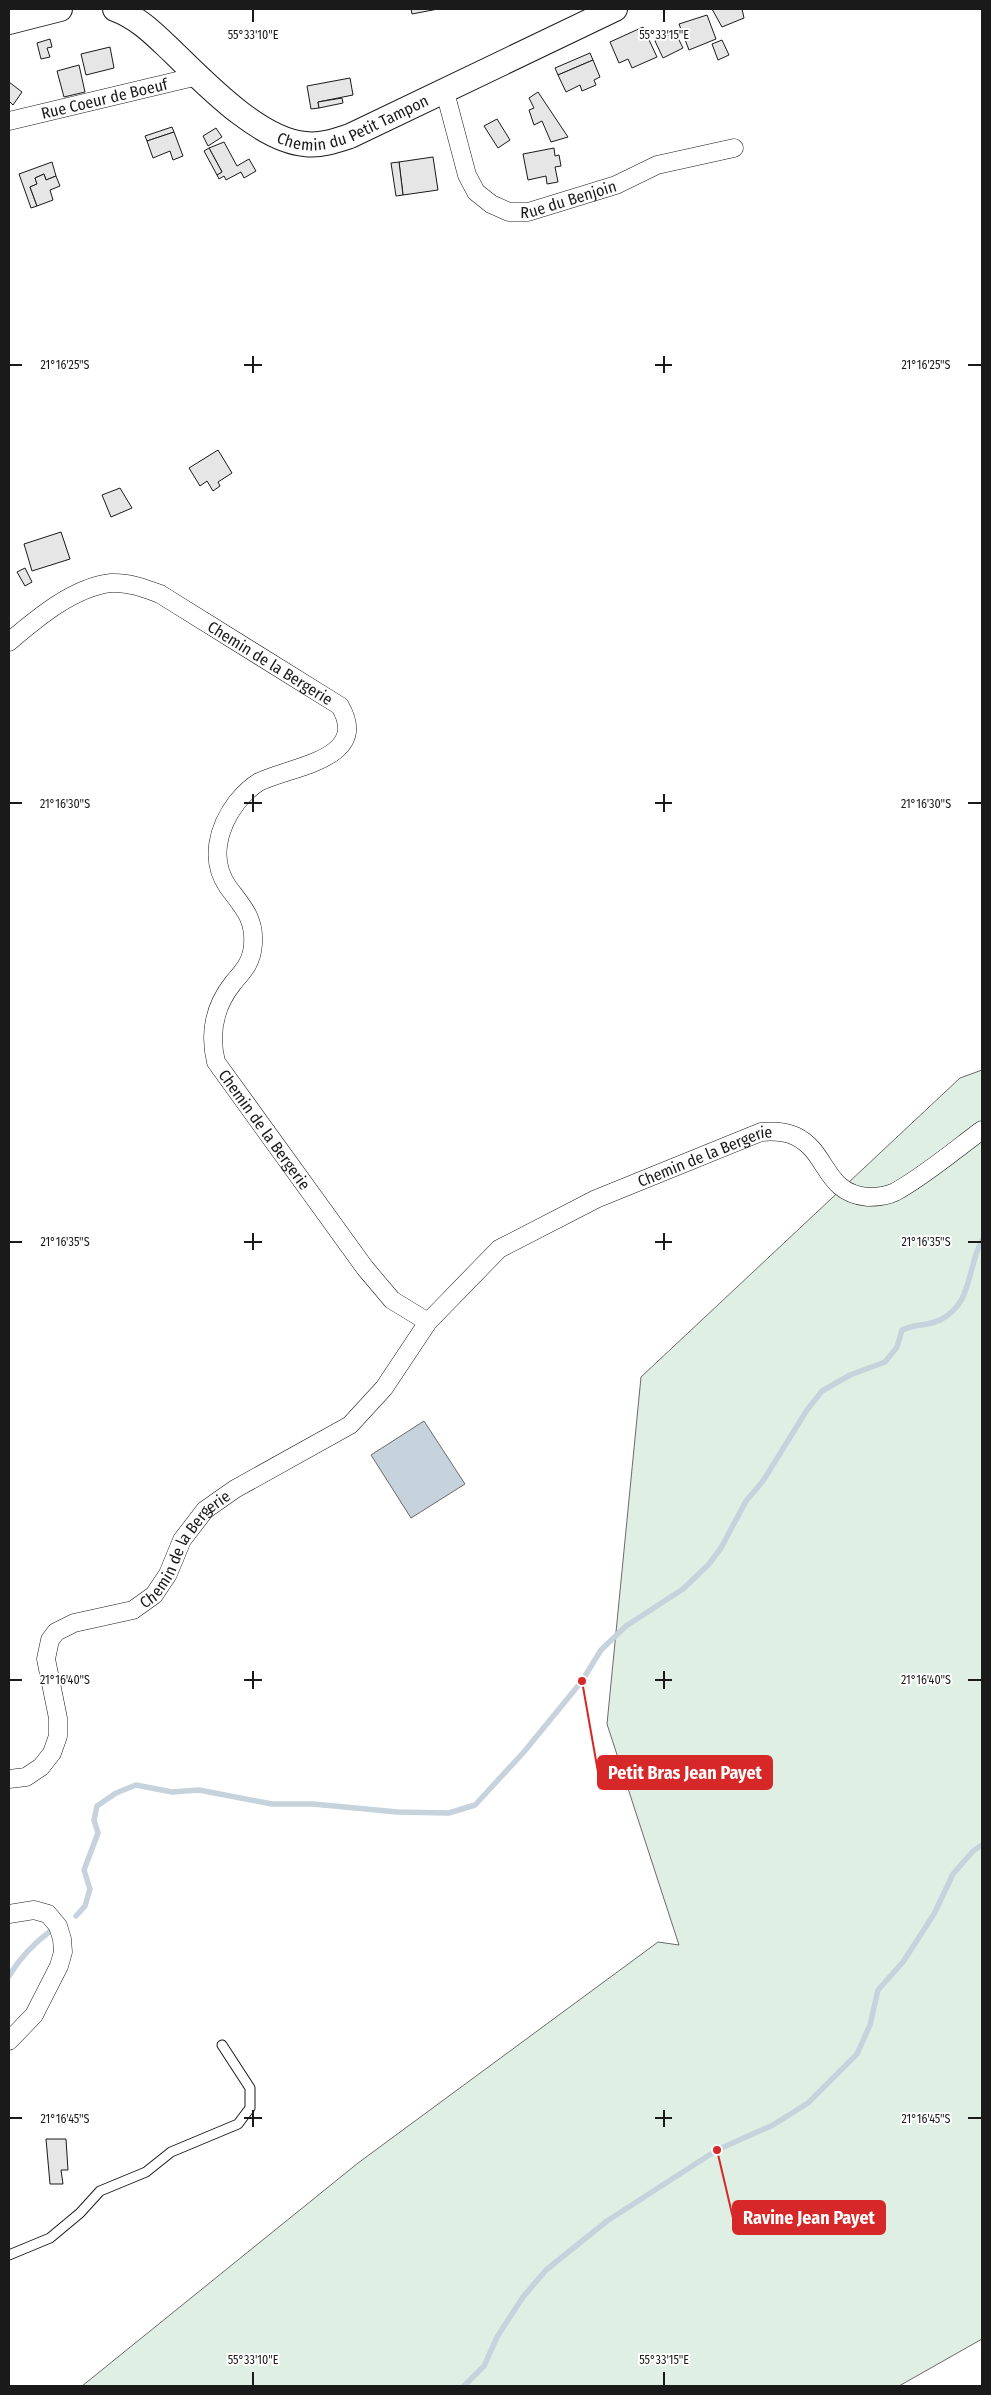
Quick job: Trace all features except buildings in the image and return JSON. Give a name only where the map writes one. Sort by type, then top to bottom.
[{"type":"street","name":"Chemin du Petit Tampon","points":[[116,9],[144,24],[198,76],[261,129],[281,138],[305,144],[326,144],[350,136],[615,9]]},
{"type":"street","points":[[9,22],[49,10]]},
{"type":"street","name":"Rue Coeur de Boeuf","points":[[9,121],[198,76]]},
{"type":"street","name":"Rue du Benjoin","points":[[445,92],[467,175],[476,192],[491,204],[509,212],[528,212],[616,185],[657,165],[734,148]]},
{"type":"street","name":"Chemin de la Bergerie","points":[[9,642],[67,600],[88,588],[113,583],[137,585],[160,594],[340,706],[345,715],[346,736],[334,753],[258,783],[238,801],[223,824],[218,848],[221,872],[228,886],[242,902],[248,915],[253,943],[251,958],[244,972],[233,983],[220,1002],[213,1023],[212,1045],[216,1062],[365,1268],[392,1300],[428,1322]]},
{"type":"street","name":"Chemin de la Bergerie","points":[[9,1779],[26,1777],[41,1767],[52,1753],[58,1736],[58,1718],[46,1659],[47,1649],[56,1632],[74,1623],[133,1610],[154,1595],[168,1574],[182,1540],[205,1510],[235,1489],[350,1425],[384,1388],[428,1322],[499,1249],[596,1199],[761,1132],[779,1131],[796,1136],[810,1146],[840,1188],[857,1196],[875,1197],[893,1193],[982,1130]]},
{"type":"street","points":[[9,1914],[34,1910],[48,1914],[58,1926],[63,1952],[59,1966],[34,2015],[9,2041]]},
{"type":"lane","points":[[9,2255],[50,2238],[80,2213],[100,2191],[146,2172],[171,2152],[238,2124],[250,2108],[250,2088],[222,2044]]},
{"type":"green space","points":[[982,1070],[982,2339],[899,2386],[82,2386],[358,2163],[658,1942],[679,1945],[607,1724],[641,1377],[960,1078]]},
{"type":"shaded area","points":[[424,1421],[465,1484],[411,1518],[371,1455]]},
{"type":"waterway","points":[[76,1916],[85,1906],[90,1889],[84,1870],[98,1833],[94,1820],[97,1806],[116,1793],[136,1785],[172,1792],[199,1790],[272,1804],[313,1804],[397,1812],[449,1813],[475,1805],[523,1753],[582,1681],[601,1650],[626,1626],[683,1589],[709,1564],[721,1548],[746,1501],[763,1481],[807,1410],[822,1391],[850,1375],[885,1362],[897,1347],[902,1330],[940,1320],[951,1313],[964,1295],[982,1240]]},
{"type":"waterway","points":[[464,2386],[484,2366],[497,2337],[523,2297],[546,2270],[607,2221],[717,2150],[773,2125],[808,2103],[857,2054],[870,2025],[878,1990],[903,1962],[934,1914],[953,1874],[973,1851],[982,1845]]},
{"type":"waterway","points":[[9,1976],[29,1950],[53,1929]]},
{"type":"place","name":"Petit Bras Jean Payet","points":[[582,1681]]},
{"type":"place","name":"Ravine Jean Payet","points":[[717,2150]]}]
